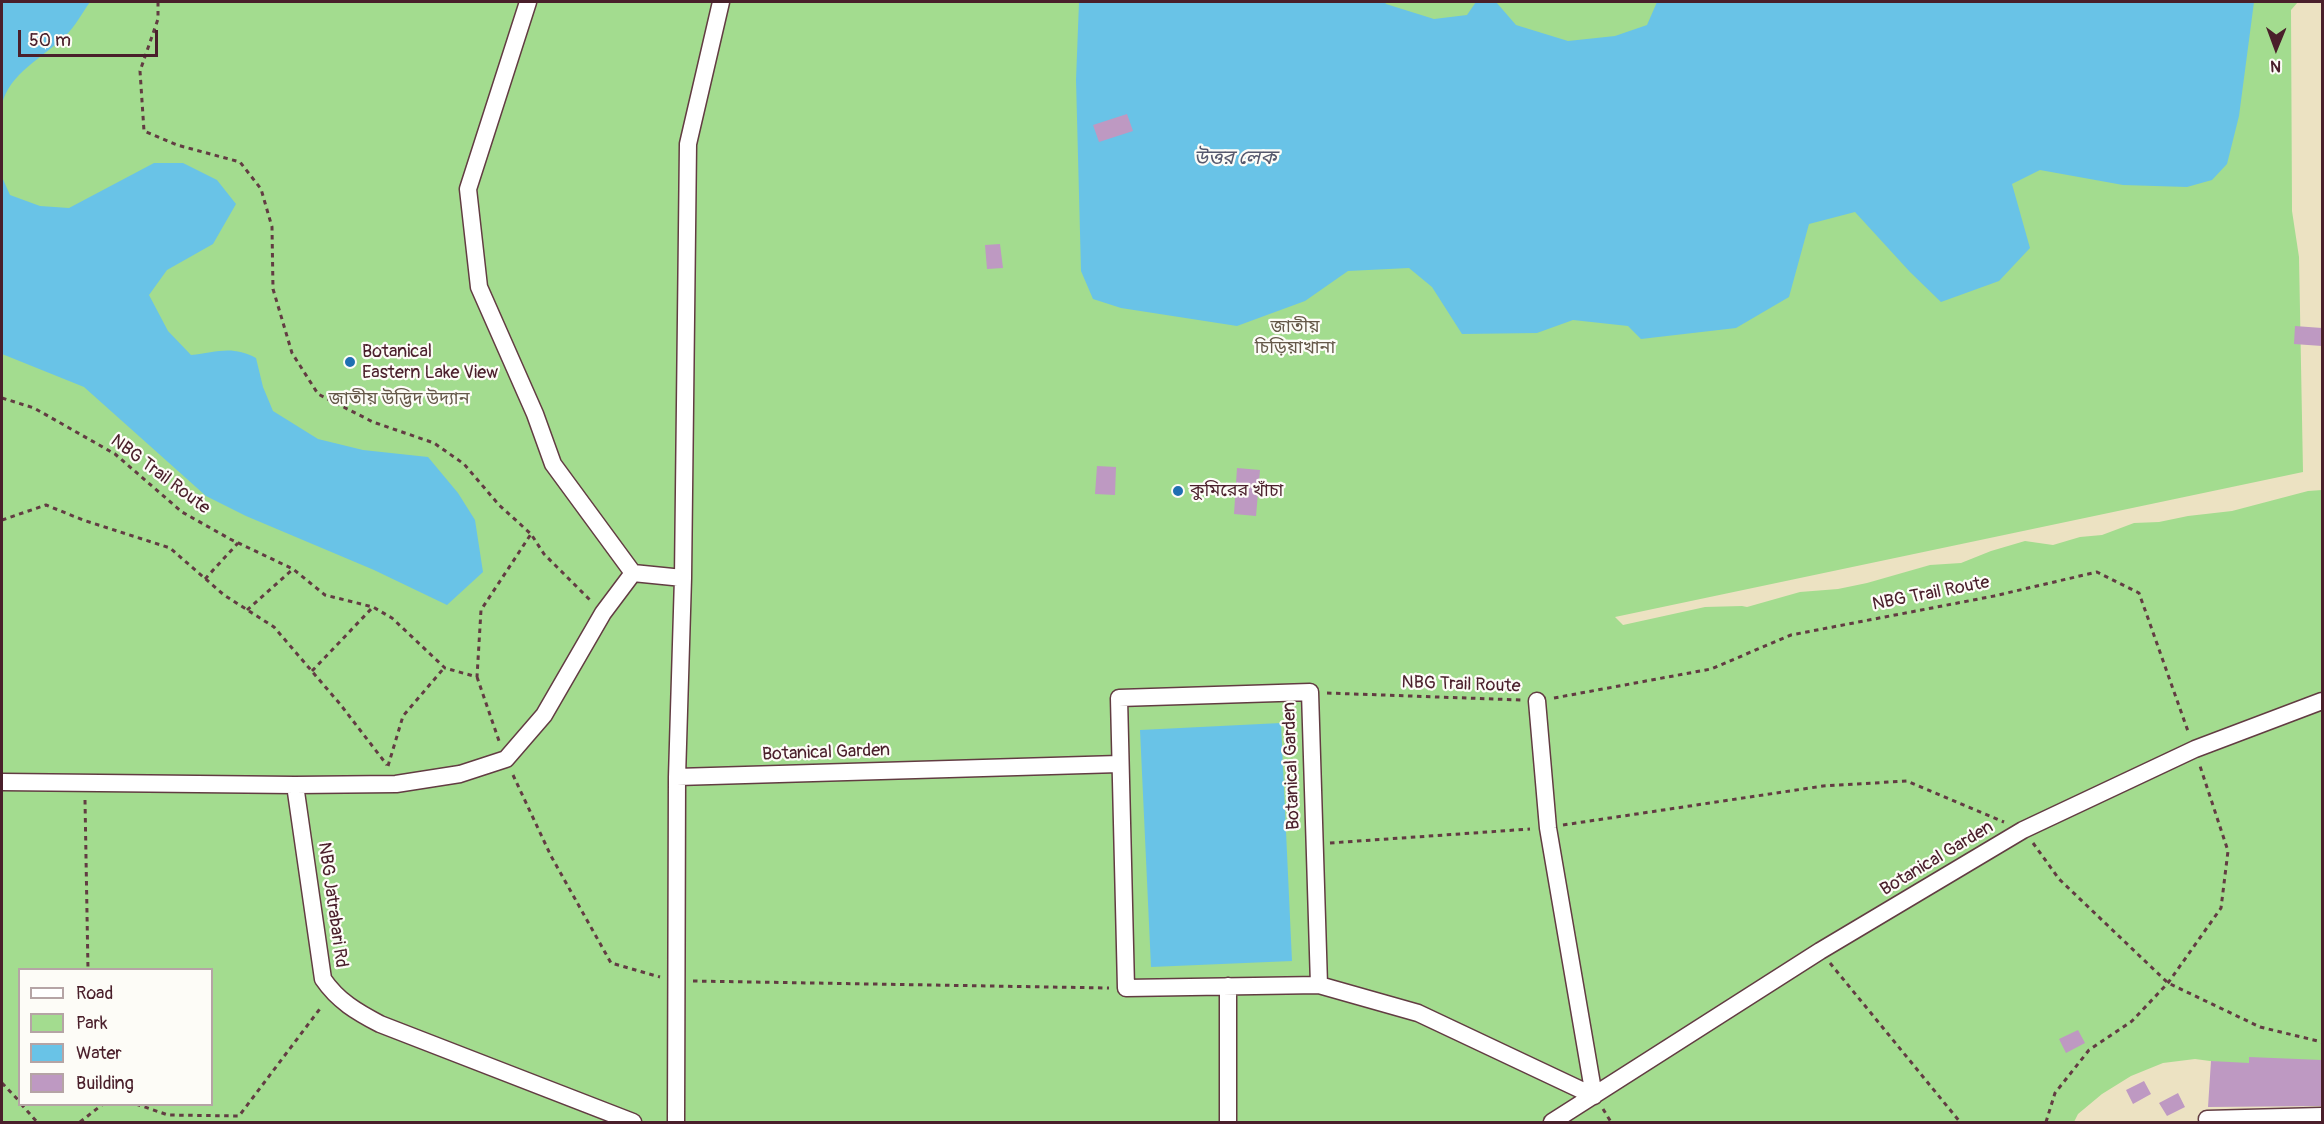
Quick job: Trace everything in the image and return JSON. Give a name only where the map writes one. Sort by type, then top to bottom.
[{"type":"street","points":[[528,2],[468,189],[479,286],[535,414],[554,464],[633,573],[683,578]]},
{"type":"street","points":[[676,1122],[677,777],[683,578],[688,144],[721,2]]},
{"type":"street","points":[[2,782],[396,784],[460,774],[506,759],[544,715],[603,613],[633,573]]},
{"type":"street","name":"Botanical Garden","points":[[1126,988],[1119,698],[1310,692],[1320,985]]},
{"type":"street","points":[[1537,701],[1548,828],[1594,1096]]},
{"type":"street","name":"Botanical Garden","points":[[1552,1122],[1820,951],[2023,830],[2195,750],[2322,701]]},
{"type":"street","name":"Botanical Garden","points":[[677,777],[1119,764]]},
{"type":"street","name":"NBG Jatrabari Rd","points":[[295,785],[324,979],[332,992],[352,1010],[380,1024],[633,1122]]},
{"type":"street","points":[[1126,988],[1320,985],[1418,1012],[1594,1096]]},
{"type":"street","points":[[1228,986],[1228,1122]]},
{"type":"street","points":[[2207,1119],[2322,1116]]},
{"type":"path","points":[[158,2],[158,18],[140,71],[144,131],[177,145],[240,162],[261,189],[272,227],[273,289],[292,353],[318,394],[373,422],[434,443],[464,464],[499,505],[531,534],[544,554],[603,613]]},
{"type":"path","name":"NBG Trail Route","points":[[2,398],[34,408],[115,454],[182,512],[293,570],[325,595],[373,607],[393,618],[445,668],[477,677]]},
{"type":"path","points":[[2,520],[46,505],[83,520],[170,548],[224,595],[274,627],[387,765],[396,784]]},
{"type":"path","points":[[531,534],[481,610],[477,677],[506,759],[551,856],[611,963],[676,981],[1126,988]]},
{"type":"path","points":[[205,579],[238,543]]},
{"type":"path","points":[[247,610],[293,570]]},
{"type":"path","name":"NBG Trail Route","points":[[1310,692],[1537,701],[1711,669],[1791,635],[1994,596],[2097,572],[2139,593],[2228,851],[2221,908],[2168,983],[2132,1021],[2089,1050],[2055,1093],[2046,1122]]},
{"type":"path","points":[[312,671],[373,607]]},
{"type":"path","points":[[387,765],[403,716],[445,668]]},
{"type":"path","points":[[1315,844],[1548,828],[1823,786],[1907,782],[2023,830],[2059,879],[2168,983],[2260,1027],[2322,1042]]},
{"type":"path","points":[[85,783],[88,968]]},
{"type":"path","points":[[1820,951],[1960,1122]]},
{"type":"path","points":[[142,1106],[168,1115],[238,1116],[332,992]]},
{"type":"path","points":[[2,1083],[18,1101]]},
{"type":"path","points":[[23,1106],[37,1122]]},
{"type":"path","points":[[80,1122],[100,1106]]},
{"type":"green space","name":"জাতীয় উদ্ভিদ উদ্যান","points":[[2,2],[2298,2],[2291,10],[2292,211],[2299,257],[2303,472],[1615,617],[1623,625],[1705,607],[1747,607],[1800,592],[1838,589],[1867,583],[1930,565],[1961,563],[2025,541],[2053,545],[2080,537],[2102,535],[2134,523],[2159,522],[2232,511],[2308,491],[2322,490],[2322,1076],[2195,1059],[2163,1063],[2131,1076],[2102,1094],[2078,1114],[2074,1122],[2,1122]]},
{"type":"water","points":[[2,2],[90,2],[69,32],[11,84],[2,105]]},
{"type":"water","name":"উত্তর লেক","points":[[1079,2],[1385,2],[1434,19],[1467,15],[1476,2],[1496,2],[1516,25],[1568,41],[1615,36],[1647,25],[1657,2],[2254,2],[2239,116],[2227,164],[2212,180],[2187,187],[2123,185],[2040,170],[2012,184],[2030,248],[1999,281],[1941,302],[1855,212],[1809,224],[1789,297],[1736,328],[1641,339],[1628,326],[1573,320],[1537,333],[1462,334],[1432,287],[1409,268],[1348,271],[1305,301],[1237,326],[1121,308],[1093,299],[1081,271],[1076,80]]},
{"type":"water","points":[[154,163],[183,163],[217,180],[236,204],[213,244],[167,270],[149,295],[168,331],[191,355],[232,351],[256,358],[263,387],[273,411],[318,439],[363,450],[428,457],[458,493],[475,520],[483,572],[447,605],[374,570],[246,516],[206,496],[84,387],[2,354],[2,177],[10,195],[40,206],[69,208]]},
{"type":"water","points":[[1281,723],[1292,961],[1151,967],[1140,730]]},
{"type":"building","points":[[1127,114],[1133,131],[1099,142],[1093,125]]},
{"type":"building","points":[[1000,244],[1003,268],[987,269],[985,245]]},
{"type":"building","points":[[2295,326],[2322,328],[2322,346],[2294,344]]},
{"type":"building","points":[[1097,466],[1116,467],[1115,495],[1095,494]]},
{"type":"building","points":[[1237,468],[1260,470],[1256,516],[1234,514]]},
{"type":"building","points":[[2078,1030],[2085,1043],[2066,1053],[2059,1039]]},
{"type":"building","points":[[2249,1057],[2322,1060],[2322,1106],[2208,1107],[2211,1061],[2249,1063]]},
{"type":"building","points":[[2144,1081],[2151,1094],[2133,1104],[2126,1090]]},
{"type":"building","points":[[2178,1093],[2185,1107],[2167,1116],[2159,1103]]},
{"type":"place","name":"Botanical Eastern Lake View","points":[[350,362]]},
{"type":"place","name":"কুমিরের খাঁচা","points":[[1178,491]]},
{"type":"park label","name":"জাতীয় চিড়িয়াখানা","points":[[1295,337]]}]
